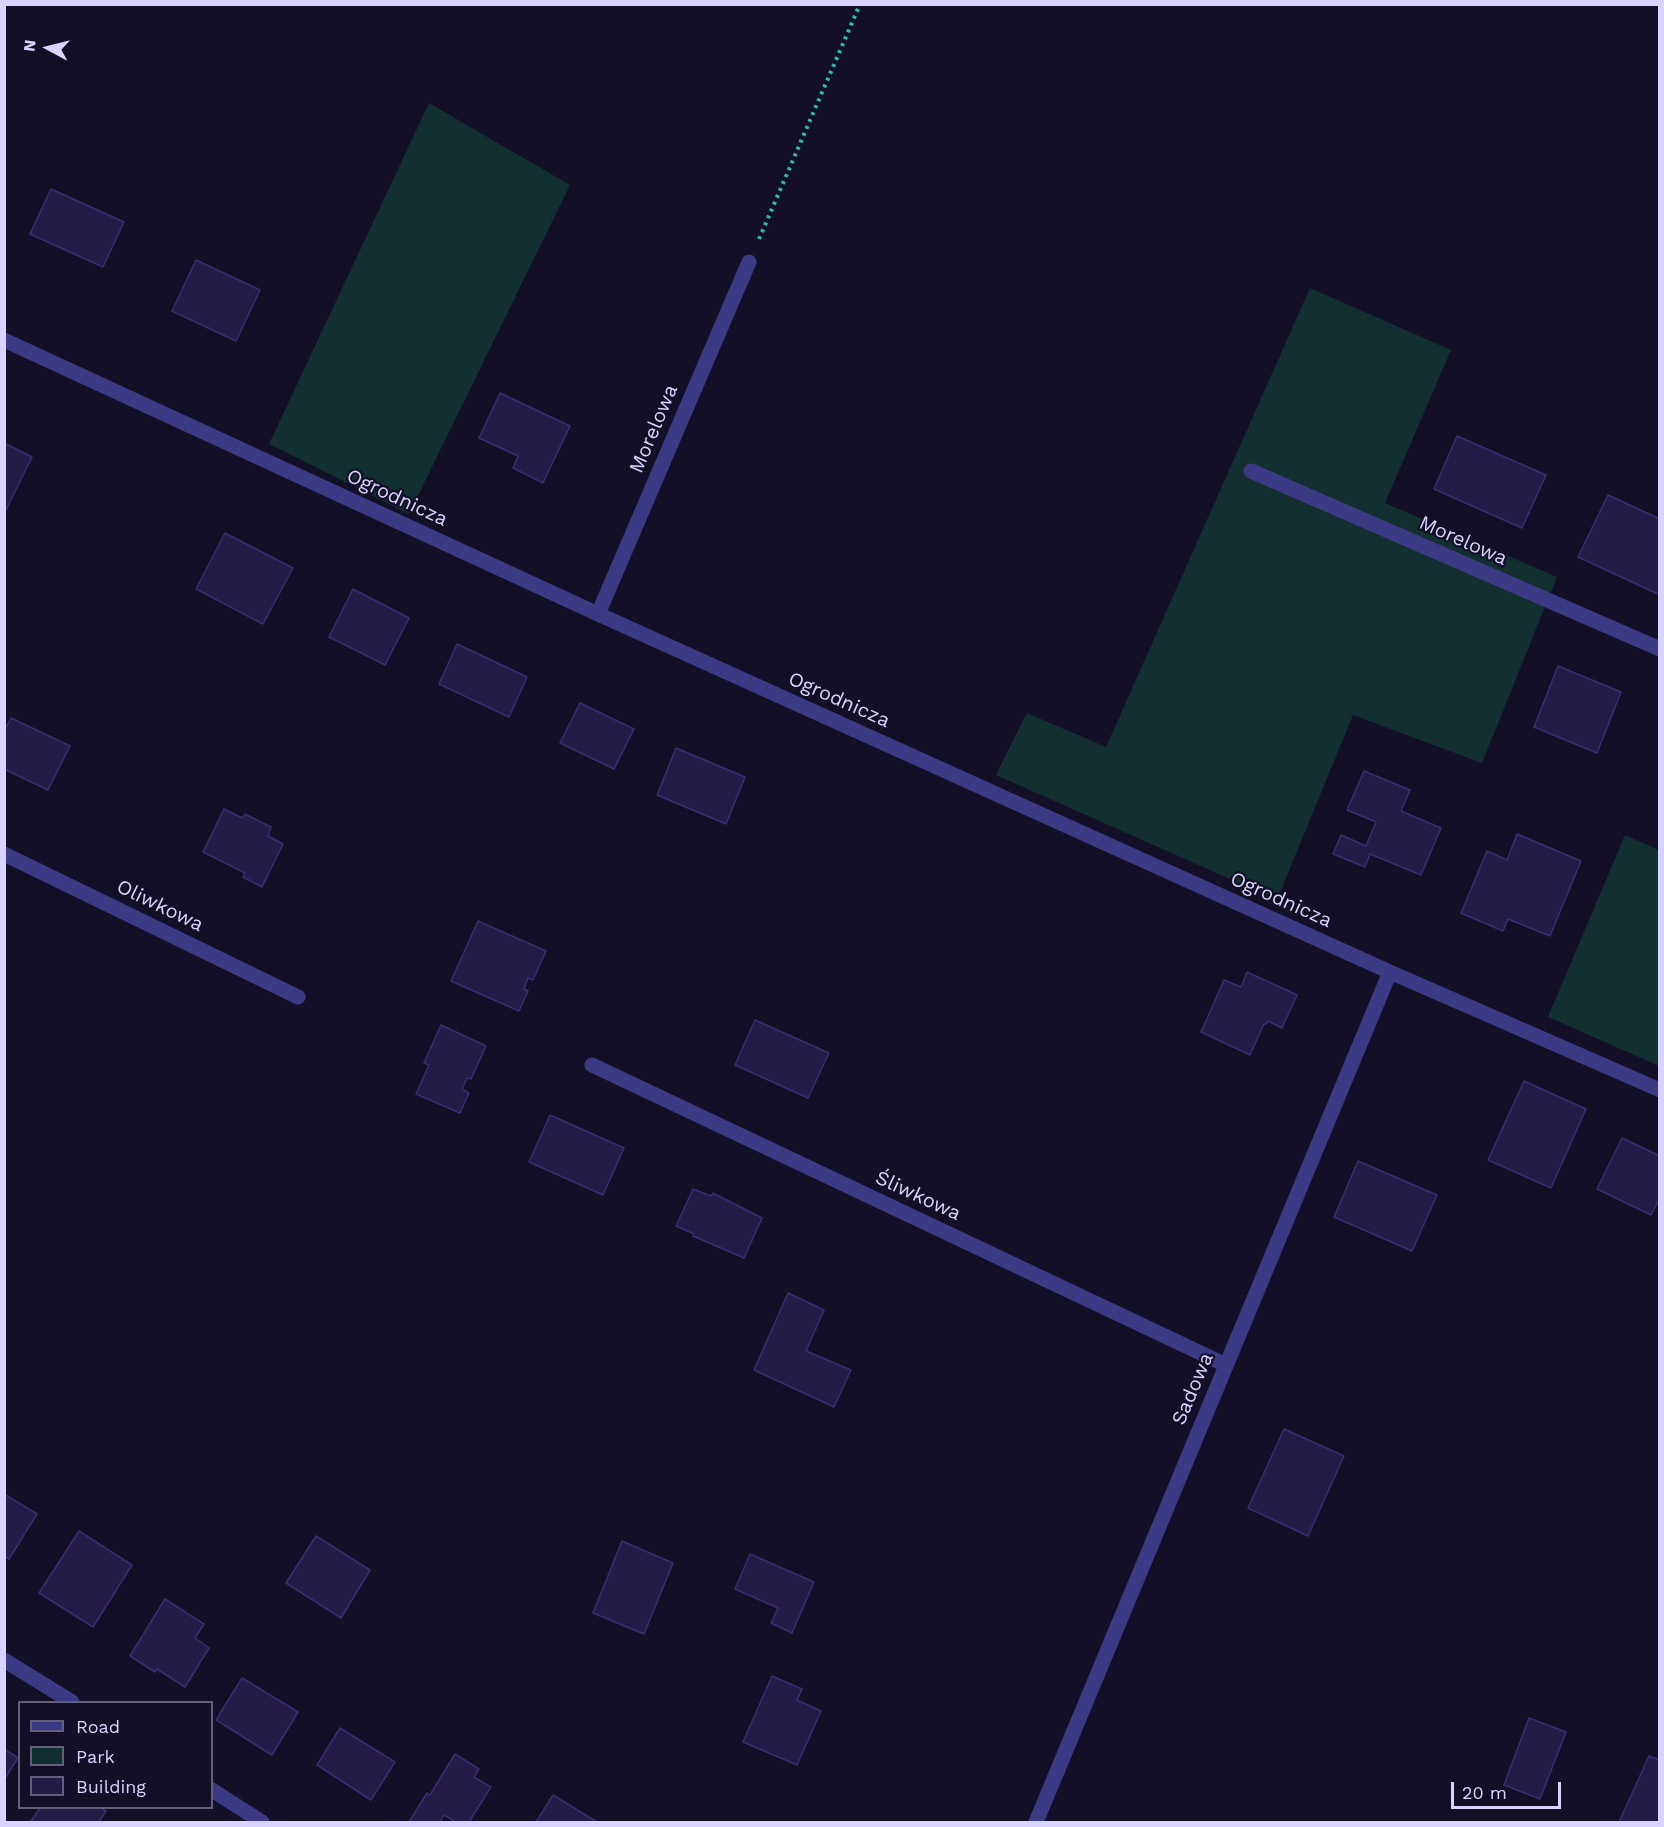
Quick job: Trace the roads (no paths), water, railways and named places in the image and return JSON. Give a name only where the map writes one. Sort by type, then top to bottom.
[{"type":"street","name":"Morelowa","points":[[598,614],[749,261]]},
{"type":"street","name":"Ogrodnicza","points":[[4,340],[598,614],[1389,972],[1659,1090]]},
{"type":"street","name":"Morelowa","points":[[1251,471],[1659,650]]},
{"type":"street","name":"Oliwkowa","points":[[4,854],[298,997]]},
{"type":"street","name":"Sadowa","points":[[1036,1822],[1389,972]]},
{"type":"street","name":"Śliwkowa","points":[[592,1065],[1226,1365]]},
{"type":"street","points":[[4,1660],[70,1701]]},
{"type":"street","points":[[213,1791],[262,1822]]}]
